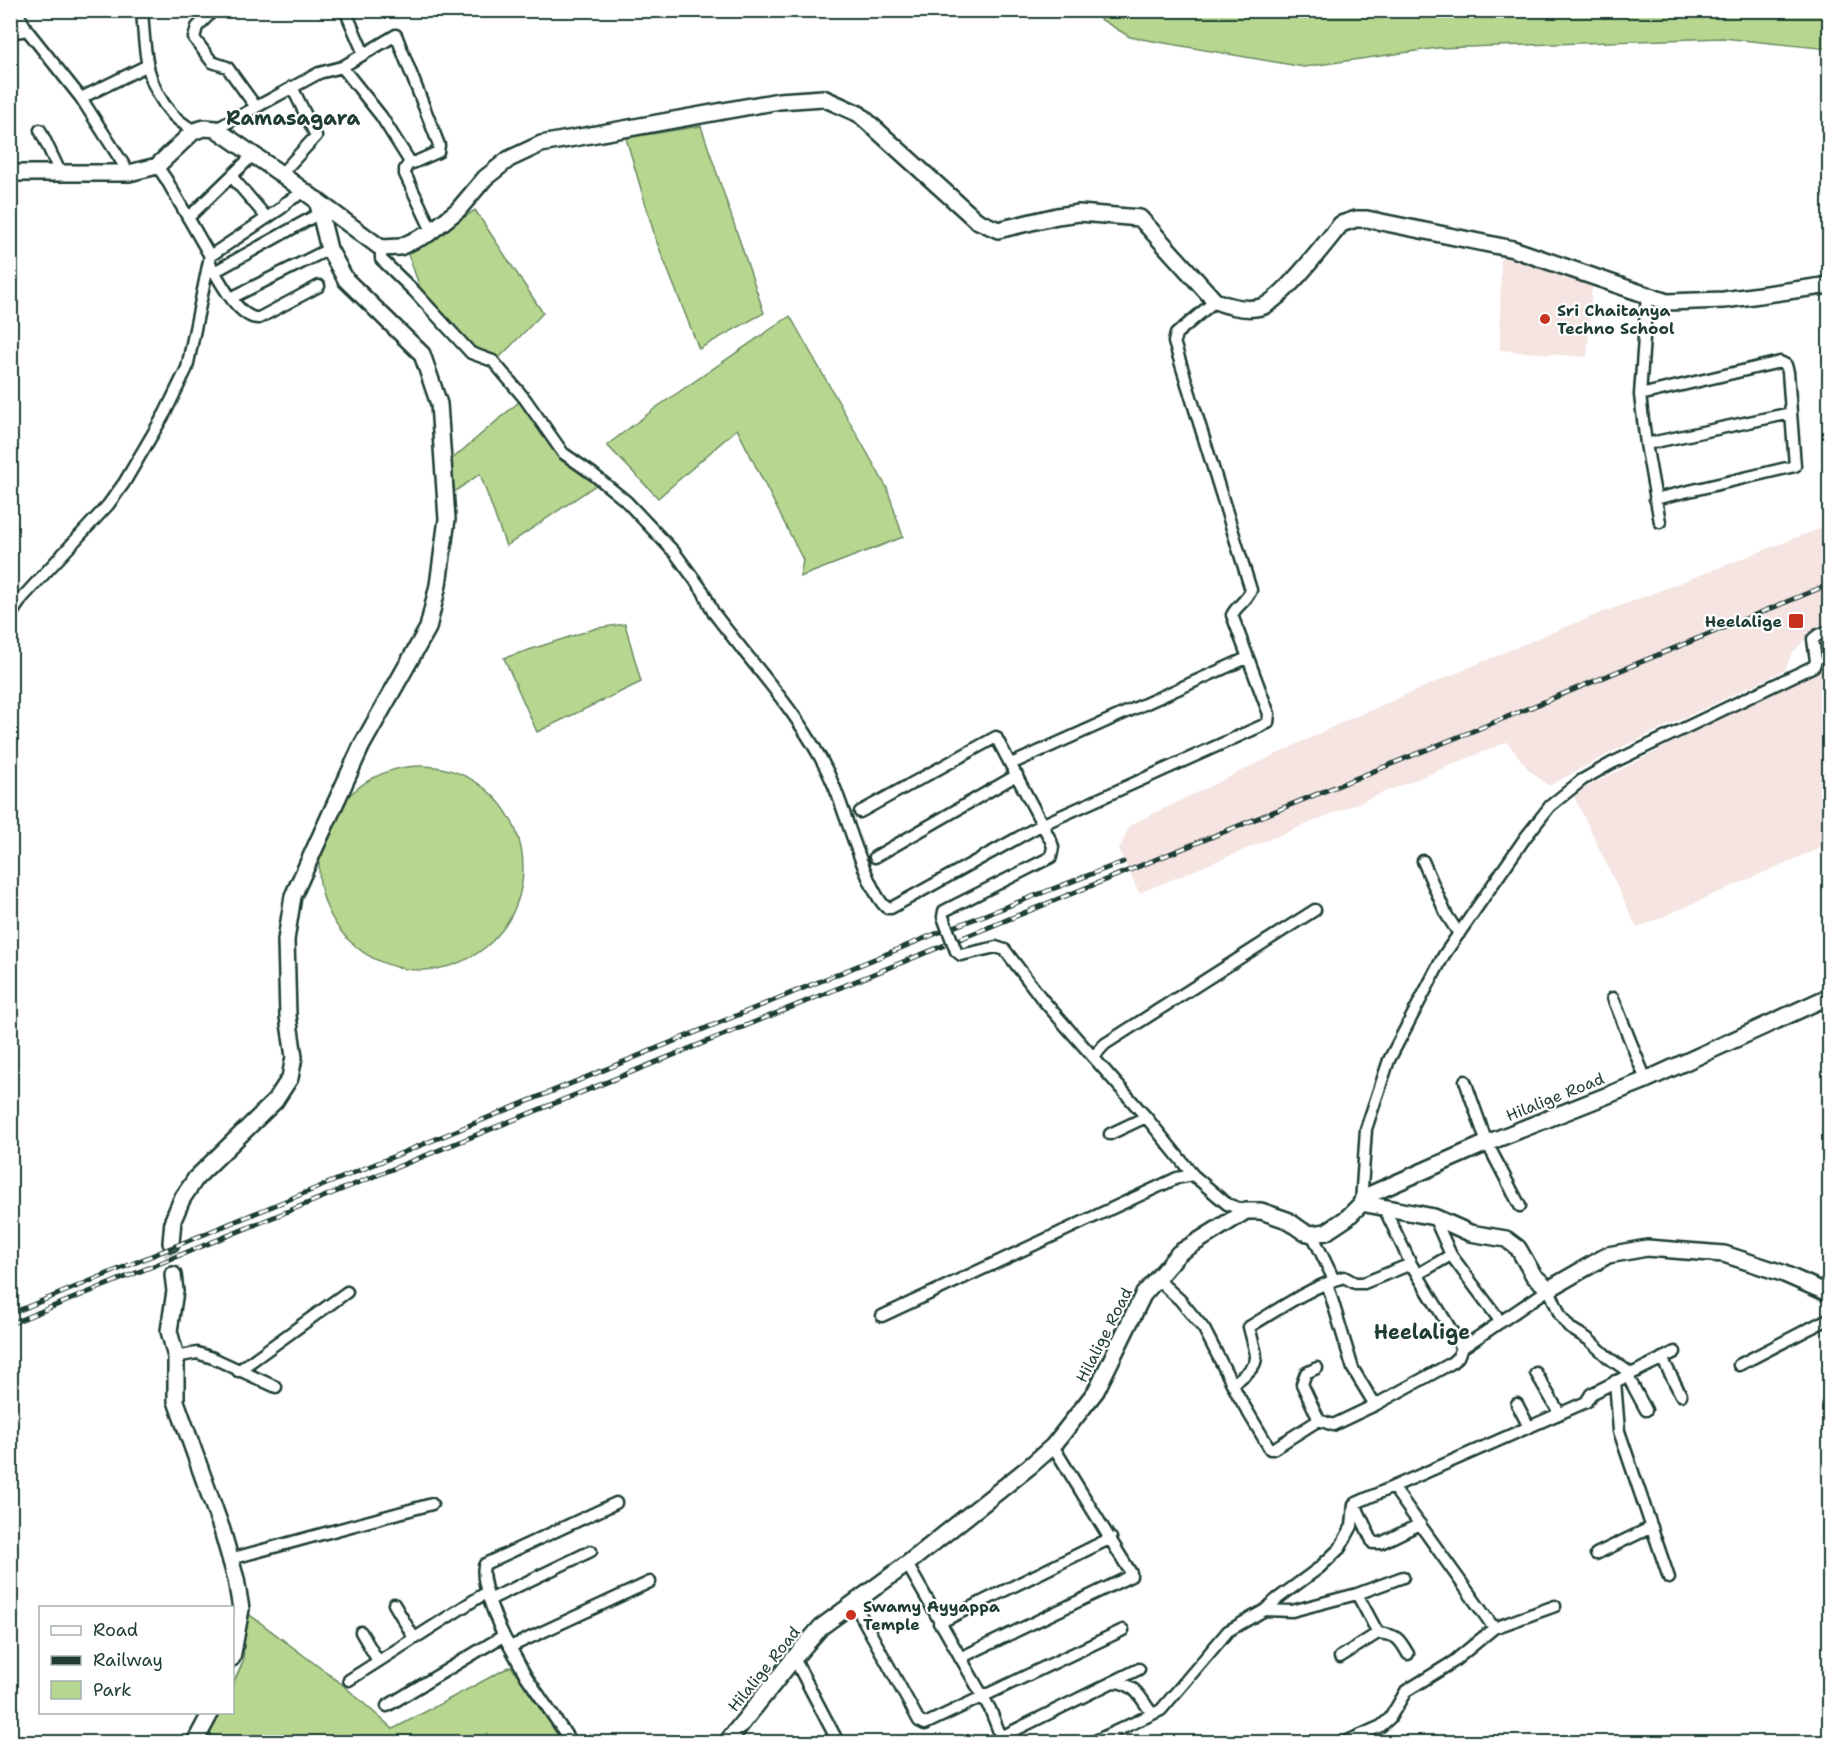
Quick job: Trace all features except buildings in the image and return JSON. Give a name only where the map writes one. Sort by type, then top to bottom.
[{"type":"street","points":[[16,10],[27,30],[81,98],[129,173]]},
{"type":"street","points":[[142,10],[146,66],[152,84],[170,112],[194,131]]},
{"type":"street","points":[[345,10],[364,54]]},
{"type":"street","points":[[210,12],[197,27],[194,38],[212,62],[227,67],[256,107]]},
{"type":"street","points":[[10,33],[27,30]]},
{"type":"street","points":[[216,129],[319,73],[342,67],[396,35],[439,145],[438,152],[413,163],[410,162]]},
{"type":"street","points":[[81,98],[146,66]]},
{"type":"street","points":[[342,67],[381,116],[410,162]]},
{"type":"street","points":[[282,174],[316,136],[292,87]]},
{"type":"street","points":[[10,173],[129,173],[157,166],[194,131],[205,128],[216,129],[282,174],[314,202],[381,248],[400,247],[432,231],[458,210],[485,178],[509,159],[541,144],[779,101],[823,98],[859,114],[976,220],[998,231],[1057,216],[1079,213],[1140,218],[1215,301],[1228,306],[1262,307],[1279,296],[1341,224],[1356,219],[1367,219],[1513,249],[1667,302],[1724,300],[1830,285]]},
{"type":"street","points":[[40,130],[60,172]]},
{"type":"street","points":[[188,218],[253,155]]},
{"type":"street","points":[[410,162],[405,169],[405,174],[432,231]]},
{"type":"street","points":[[157,166],[231,298],[246,315],[259,318],[319,286]]},
{"type":"street","points":[[232,177],[267,218]]},
{"type":"street","points":[[10,616],[23,597],[108,505],[124,483],[165,413],[187,368],[211,264],[283,207],[285,203],[314,202]]},
{"type":"street","points":[[171,1243],[173,1220],[182,1199],[196,1178],[275,1101],[290,1078],[294,1057],[288,1016],[286,940],[293,896],[362,745],[428,628],[438,585],[447,519],[439,404],[422,354],[346,280],[329,249],[314,202]]},
{"type":"street","points":[[211,264],[314,202]]},
{"type":"street","points":[[381,248],[381,259],[471,353],[493,361],[525,399],[563,453],[626,501],[675,553],[703,591],[713,612],[813,742],[834,784],[862,863],[883,906],[891,908],[1041,825],[1268,723],[1269,714],[1232,615],[1237,606],[1248,598],[1251,590],[1174,338],[1215,301]]},
{"type":"street","points":[[231,298],[329,249]]},
{"type":"street","points":[[1647,294],[1640,395],[1660,522]]},
{"type":"street","points":[[1640,395],[1780,362],[1786,365],[1788,372],[1795,466],[1655,500]]},
{"type":"street","points":[[1646,444],[1791,413]]},
{"type":"street","points":[[1646,1410],[1629,1374],[1588,1339],[1570,1328],[1560,1315],[1550,1289],[1533,1275],[1518,1248],[1506,1239],[1470,1233],[1434,1217],[1361,1203],[1366,1129],[1389,1060],[1444,955],[1525,838],[1550,806],[1582,780],[1670,734],[1814,666],[1816,661],[1813,641],[1816,636],[1830,631]]},
{"type":"street","points":[[1011,764],[1247,658]]},
{"type":"street","points":[[860,812],[996,737],[1053,847],[1051,857],[944,911],[943,917],[956,951],[961,955],[996,947],[1005,950],[1042,999],[1146,1117],[1193,1175],[1227,1204],[1246,1211],[1261,1211],[1287,1220],[1304,1232],[1312,1234],[1331,1282],[1353,1369],[1375,1405]]},
{"type":"street","points":[[875,857],[1017,775]]},
{"type":"street","points":[[1423,861],[1446,914],[1459,934]]},
{"type":"street","points":[[1093,1057],[1105,1044],[1315,910]]},
{"type":"street","name":"Hilalige Road","points":[[1312,1234],[1326,1232],[1347,1218],[1371,1194],[1487,1143],[1646,1080],[1830,996]]},
{"type":"street","points":[[1612,998],[1646,1080]]},
{"type":"street","points":[[1465,1081],[1487,1143],[1520,1206]]},
{"type":"street","points":[[1110,1134],[1146,1117]]},
{"type":"street","points":[[882,1316],[1178,1178],[1193,1175]]},
{"type":"street","points":[[1384,1208],[1411,1264],[1462,1348]]},
{"type":"street","name":"Hilalige Road","points":[[727,1743],[794,1658],[821,1628],[907,1564],[1053,1446],[1096,1391],[1143,1295],[1179,1253],[1246,1211]]},
{"type":"street","points":[[1434,1217],[1451,1256],[1501,1322]]},
{"type":"street","points":[[1317,1368],[1306,1373],[1302,1384],[1319,1420],[1334,1425],[1450,1364],[1458,1357],[1462,1348],[1550,1289],[1608,1256],[1647,1248],[1724,1254],[1782,1273],[1830,1294]]},
{"type":"street","points":[[1418,1274],[1451,1256]]},
{"type":"street","points":[[1233,1384],[1253,1368],[1256,1362],[1250,1327],[1282,1307],[1331,1282],[1344,1277],[1355,1283],[1364,1283],[1411,1264]]},
{"type":"street","points":[[173,1275],[175,1291],[169,1331],[176,1357],[176,1401],[222,1530],[230,1559],[241,1609],[234,1647]]},
{"type":"street","points":[[1157,1279],[1180,1300],[1204,1329],[1270,1449],[1319,1420]]},
{"type":"street","points":[[238,1371],[347,1292]]},
{"type":"street","points":[[1739,1365],[1830,1318]]},
{"type":"street","points":[[1354,1504],[1586,1402],[1592,1394],[1615,1381],[1676,1352]]},
{"type":"street","points":[[176,1357],[197,1353],[213,1358],[276,1388]]},
{"type":"street","points":[[1662,1358],[1681,1395]]},
{"type":"street","points":[[1536,1373],[1557,1409],[1557,1415]]},
{"type":"street","points":[[1615,1381],[1619,1431],[1669,1578]]},
{"type":"street","points":[[1517,1404],[1529,1427]]},
{"type":"street","points":[[960,1659],[1128,1579],[1131,1573],[1053,1446]]},
{"type":"street","points":[[1393,1487],[1494,1628]]},
{"type":"street","points":[[571,1743],[526,1676],[503,1636],[482,1572],[485,1564],[616,1503]]},
{"type":"street","points":[[230,1559],[432,1504]]},
{"type":"street","points":[[1354,1504],[1373,1543],[1380,1543],[1420,1524]]},
{"type":"street","points":[[1093,1743],[1161,1710],[1228,1630],[1265,1610],[1319,1569],[1340,1548],[1352,1526],[1354,1504]]},
{"type":"street","points":[[1596,1554],[1652,1527]]},
{"type":"street","points":[[939,1623],[1111,1538]]},
{"type":"street","points":[[348,1680],[414,1638],[488,1596],[591,1551]]},
{"type":"street","points":[[907,1564],[983,1697],[998,1741],[1139,1669]]},
{"type":"street","points":[[1265,1610],[1292,1611],[1357,1594],[1403,1577]]},
{"type":"street","points":[[510,1647],[650,1582]]},
{"type":"street","points":[[1357,1594],[1378,1633]]},
{"type":"street","points":[[854,1603],[919,1721],[925,1724],[1123,1630]]},
{"type":"street","points":[[394,1604],[414,1638]]},
{"type":"street","points":[[1345,1743],[1381,1726],[1400,1704],[1406,1691],[1453,1662],[1494,1628],[1555,1606]]},
{"type":"street","points":[[361,1632],[378,1661]]},
{"type":"street","points":[[1340,1657],[1378,1633],[1399,1639],[1408,1654]]},
{"type":"street","points":[[387,1706],[503,1636]]},
{"type":"street","points":[[794,1658],[838,1743]]},
{"type":"street","points":[[1114,1682],[1129,1684],[1152,1714]]},
{"type":"street","points":[[195,1743],[210,1714]]},
{"type":"shaded area","name":"Sri Chaitanya Techno School","points":[[1501,253],[1524,259],[1592,287],[1587,357],[1500,350]]},
{"type":"shaded area","points":[[1829,525],[1829,624],[1813,631],[1792,653],[1785,670],[1612,752],[1549,786],[1528,769],[1507,742],[1139,893],[1119,850],[1130,825],[1345,721],[1550,633]]},
{"type":"shaded area","points":[[1829,663],[1829,844],[1637,928],[1573,794]]},
{"type":"green space","points":[[1087,11],[1829,11],[1829,49],[1723,38],[1437,48],[1304,67],[1130,37]]},
{"type":"green space","points":[[701,126],[764,313],[699,349],[656,240],[626,138]]},
{"type":"green space","points":[[475,210],[543,313],[499,358],[475,349],[420,287],[406,249],[428,241]]},
{"type":"green space","points":[[790,316],[887,488],[903,537],[800,577],[803,560],[737,429],[658,498],[607,445],[657,407]]},
{"type":"green space","points":[[520,401],[558,456],[596,485],[506,546],[480,474],[454,492],[451,460]]},
{"type":"green space","points":[[625,624],[641,682],[537,732],[504,658],[597,628]]},
{"type":"green space","points":[[411,766],[431,766],[451,770],[469,778],[486,789],[500,803],[519,838],[523,868],[519,898],[511,916],[500,933],[486,947],[451,966],[431,970],[411,970],[391,966],[373,958],[356,947],[342,933],[323,898],[319,878],[319,858],[323,838],[331,820],[342,803],[356,789],[391,770]]},
{"type":"green space","points":[[246,1612],[343,1685],[393,1729],[511,1666],[563,1742],[202,1742],[218,1714],[234,1714],[234,1682],[243,1662]]},
{"type":"tunnel","points":[[171,1243],[173,1275]]},
{"type":"railway","points":[[10,1324],[1830,584]]},
{"type":"railway","points":[[10,1314],[935,934],[1123,862]]},
{"type":"place","name":"Sri Chaitanya Techno School","points":[[1545,319]]},
{"type":"place","name":"Heelalige","points":[[1796,621]]},
{"type":"place","name":"Swamy Ayyappa Temple","points":[[851,1615]]},
{"type":"district","name":"Ramasagara","points":[[293,118]]},
{"type":"district","name":"Heelalige","points":[[1422,1332]]}]
